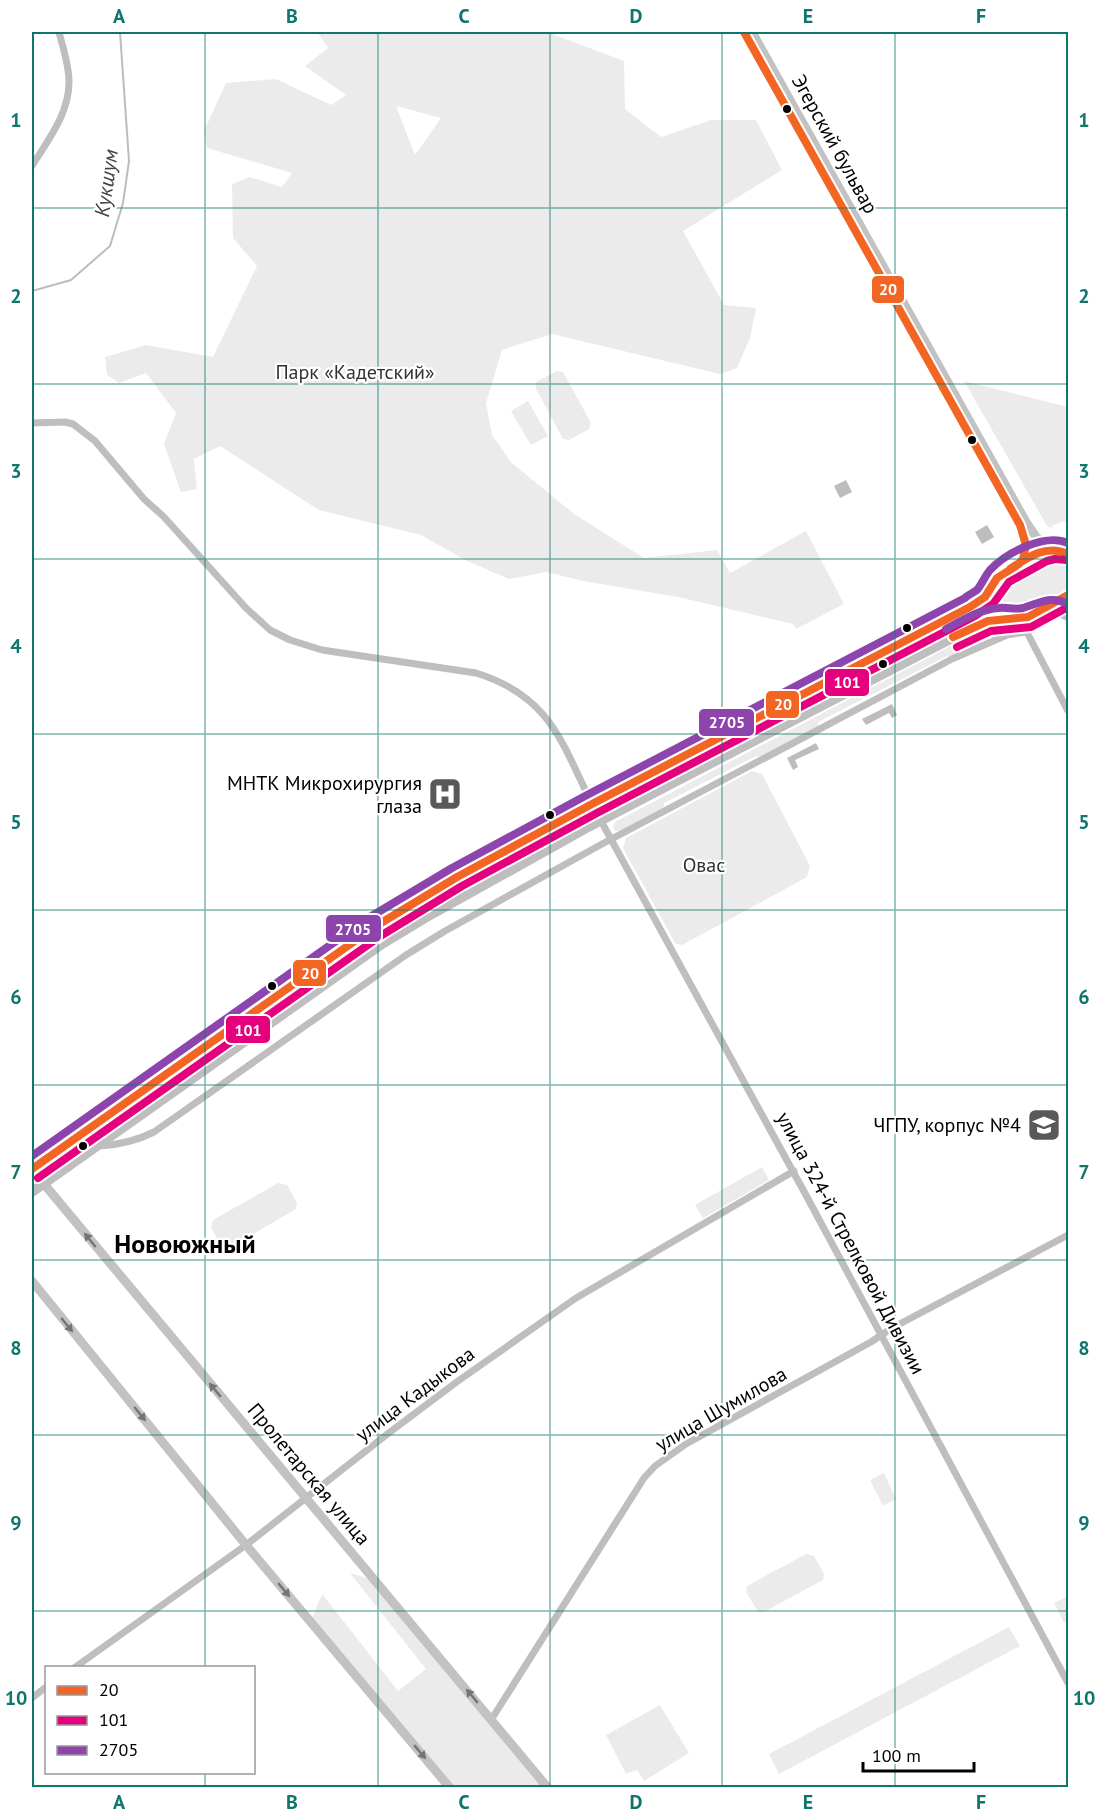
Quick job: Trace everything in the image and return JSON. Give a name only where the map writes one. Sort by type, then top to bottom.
[{"type":"main road","points":[[44,1184],[32,1171],[376,926],[419,899],[592,804],[970,607],[985,597],[997,578],[1042,551],[1063,550]]},
{"type":"main road","points":[[993,586],[995,605],[1001,613],[1015,619]]},
{"type":"main road","points":[[32,1192],[382,944],[425,918],[601,821],[979,624],[996,619],[1015,619],[1040,611],[1068,595]]},
{"type":"main road","points":[[1040,611],[1056,610],[1068,616]]},
{"type":"main road","points":[[592,804],[601,821]]},
{"type":"main road","points":[[312,972],[322,986]]},
{"type":"main road","points":[[227,1031],[237,1046]]},
{"type":"main road","points":[[107,1116],[118,1130]]},
{"type":"street","points":[[32,166],[60,121],[66,100],[69,83],[68,69],[59,32]]},
{"type":"street","name":"Эгерский бульвар","points":[[744,32],[821,163]]},
{"type":"street","name":"Эгерский бульвар","points":[[752,32],[1023,532],[1026,549],[1019,564]]},
{"type":"street","name":"Эгерский бульвар","points":[[943,381],[1032,531],[1041,542],[1063,550]]},
{"type":"street","points":[[32,423],[65,422],[73,424],[95,441],[144,499],[164,517],[253,616],[270,630],[290,640],[322,650],[476,673],[499,680],[515,689],[544,713],[554,728],[592,804]]},
{"type":"street","points":[[1015,619],[1026,632],[1068,711]]},
{"type":"street","points":[[96,1146],[123,1144],[154,1132],[406,955],[611,839],[963,654],[1007,635],[1026,632]]},
{"type":"street","name":"улица 324-й Стрелковой Дивизии","points":[[601,821],[794,1172],[1068,1683]]},
{"type":"street","name":"улица Кадыкова","points":[[77,1666],[246,1545],[449,1388],[576,1298],[794,1172]]},
{"type":"street","name":"Пролетарская улица","points":[[44,1184],[548,1788]]},
{"type":"street","name":"улица Шумилова","points":[[491,1720],[644,1478],[655,1466],[686,1444],[1068,1235]]},
{"type":"street","points":[[32,1281],[246,1545],[450,1788]]},
{"type":"street","points":[[32,1698],[45,1688]]},
{"type":"green space","name":"Парк «Кадетский»","points":[[317,32],[547,32],[624,61],[625,109],[661,137],[711,120],[756,120],[782,170],[683,231],[724,305],[756,308],[750,338],[737,368],[720,374],[552,334],[502,350],[486,403],[492,435],[511,462],[574,514],[644,558],[717,550],[730,573],[806,531],[844,604],[796,629],[793,624],[678,597],[583,581],[546,572],[509,579],[467,561],[421,535],[319,510],[220,446],[194,459],[197,489],[181,492],[164,444],[176,413],[146,373],[119,383],[107,375],[105,357],[146,345],[213,357],[257,266],[233,238],[232,184],[250,177],[282,187],[292,173],[207,148],[204,131],[226,83],[276,79],[331,105],[346,95],[305,66],[328,48]],"holes":[[[396,106],[441,118],[415,155]]]},
{"type":"green space","points":[[557,371],[563,372],[591,423],[589,429],[569,440],[563,439],[536,389],[536,382]]},
{"type":"green space","points":[[964,381],[1068,407],[1068,520],[1053,525],[1052,528],[1047,526]]},
{"type":"green space","points":[[528,401],[548,436],[531,445],[511,411]]},
{"type":"green space","points":[[1053,552],[1068,560],[1068,589],[1066,592],[1027,612],[1008,613],[1001,607],[997,596],[998,585],[1002,579],[1017,568],[1046,553]]},
{"type":"green space","points":[[973,589],[973,594],[731,722],[723,720]]},
{"type":"green space","points":[[975,610],[978,615],[609,808],[607,805]]},
{"type":"green space","points":[[997,626],[992,637],[951,658],[947,656],[818,722],[818,727],[664,803],[663,808],[615,831],[613,827],[615,822],[985,628]]},
{"type":"green space","points":[[702,731],[702,738],[598,792],[595,787]]},
{"type":"green space","name":"Овас","points":[[752,771],[762,774],[810,866],[807,877],[682,945],[675,943],[623,848],[626,838]]},
{"type":"green space","points":[[577,820],[580,824],[433,903],[391,928],[327,973],[324,969],[430,898]]},
{"type":"green space","points":[[289,993],[292,998],[248,1030],[244,1025]]},
{"type":"green space","points":[[216,1044],[219,1047],[123,1115],[121,1112]]},
{"type":"green space","points":[[102,1124],[105,1128],[43,1172],[40,1169]]},
{"type":"green space","points":[[762,1167],[769,1180],[703,1218],[695,1205]]},
{"type":"green space","points":[[278,1183],[287,1185],[297,1203],[296,1209],[229,1248],[223,1248],[211,1228],[213,1220]]},
{"type":"green space","points":[[884,1473],[896,1499],[883,1506],[870,1480]]},
{"type":"green space","points":[[806,1554],[814,1556],[824,1574],[823,1580],[764,1612],[758,1612],[746,1592],[747,1586]]},
{"type":"green space","points":[[350,1573],[376,1581],[547,1787],[451,1787],[310,1621],[323,1595],[398,1691],[426,1669]]},
{"type":"green space","points":[[1068,1596],[1068,1620],[1064,1623],[1054,1603]]},
{"type":"green space","points":[[1009,1627],[1020,1646],[779,1774],[769,1754]]},
{"type":"green space","points":[[660,1705],[689,1753],[644,1781],[637,1770],[626,1774],[606,1735]]},
{"type":"shaded area","points":[[846,480],[852,492],[840,498],[834,486]]},
{"type":"shaded area","points":[[987,525],[994,537],[982,544],[975,532]]},
{"type":"shaded area","points":[[892,704],[897,715],[892,718],[889,713],[866,725],[862,719]]},
{"type":"shaded area","points":[[816,743],[819,749],[795,760],[798,767],[793,770],[787,758]]},
{"type":"waterway","name":"Кукшум","points":[[32,291],[71,280],[110,246],[123,203],[129,161],[120,32]]},
{"type":"transit line","name":"20","points":[[32,1169],[376,926],[457,877],[592,804],[970,607],[985,597],[997,578],[1023,559],[1026,545],[1020,525],[744,32]]},
{"type":"transit line","name":"2705","points":[[32,1156],[370,917],[452,868],[965,598],[977,590],[988,572],[997,563],[1016,551],[1048,540],[1068,543]]},
{"type":"transit line","name":"20","points":[[1010,569],[1030,556],[1045,551],[1060,551],[1068,554]]},
{"type":"transit line","name":"101","points":[[38,1178],[382,935],[462,886],[975,616],[993,604],[1009,582],[1047,561],[1067,560]]},
{"type":"transit line","name":"20","points":[[953,637],[988,621],[1028,617],[1068,595]]},
{"type":"transit line","name":"2705","points":[[946,629],[985,610],[1020,609],[1051,600],[1068,604]]},
{"type":"transit line","name":"101","points":[[957,647],[991,631],[1031,627],[1068,607]]},
{"type":"place","name":"МНТК Микрохирургия глаза","points":[[445,794]]},
{"type":"place","name":"ЧГПУ, корпус №4","points":[[1044,1125]]},
{"type":"district","name":"Новоюжный","points":[[185,1243]]}]
